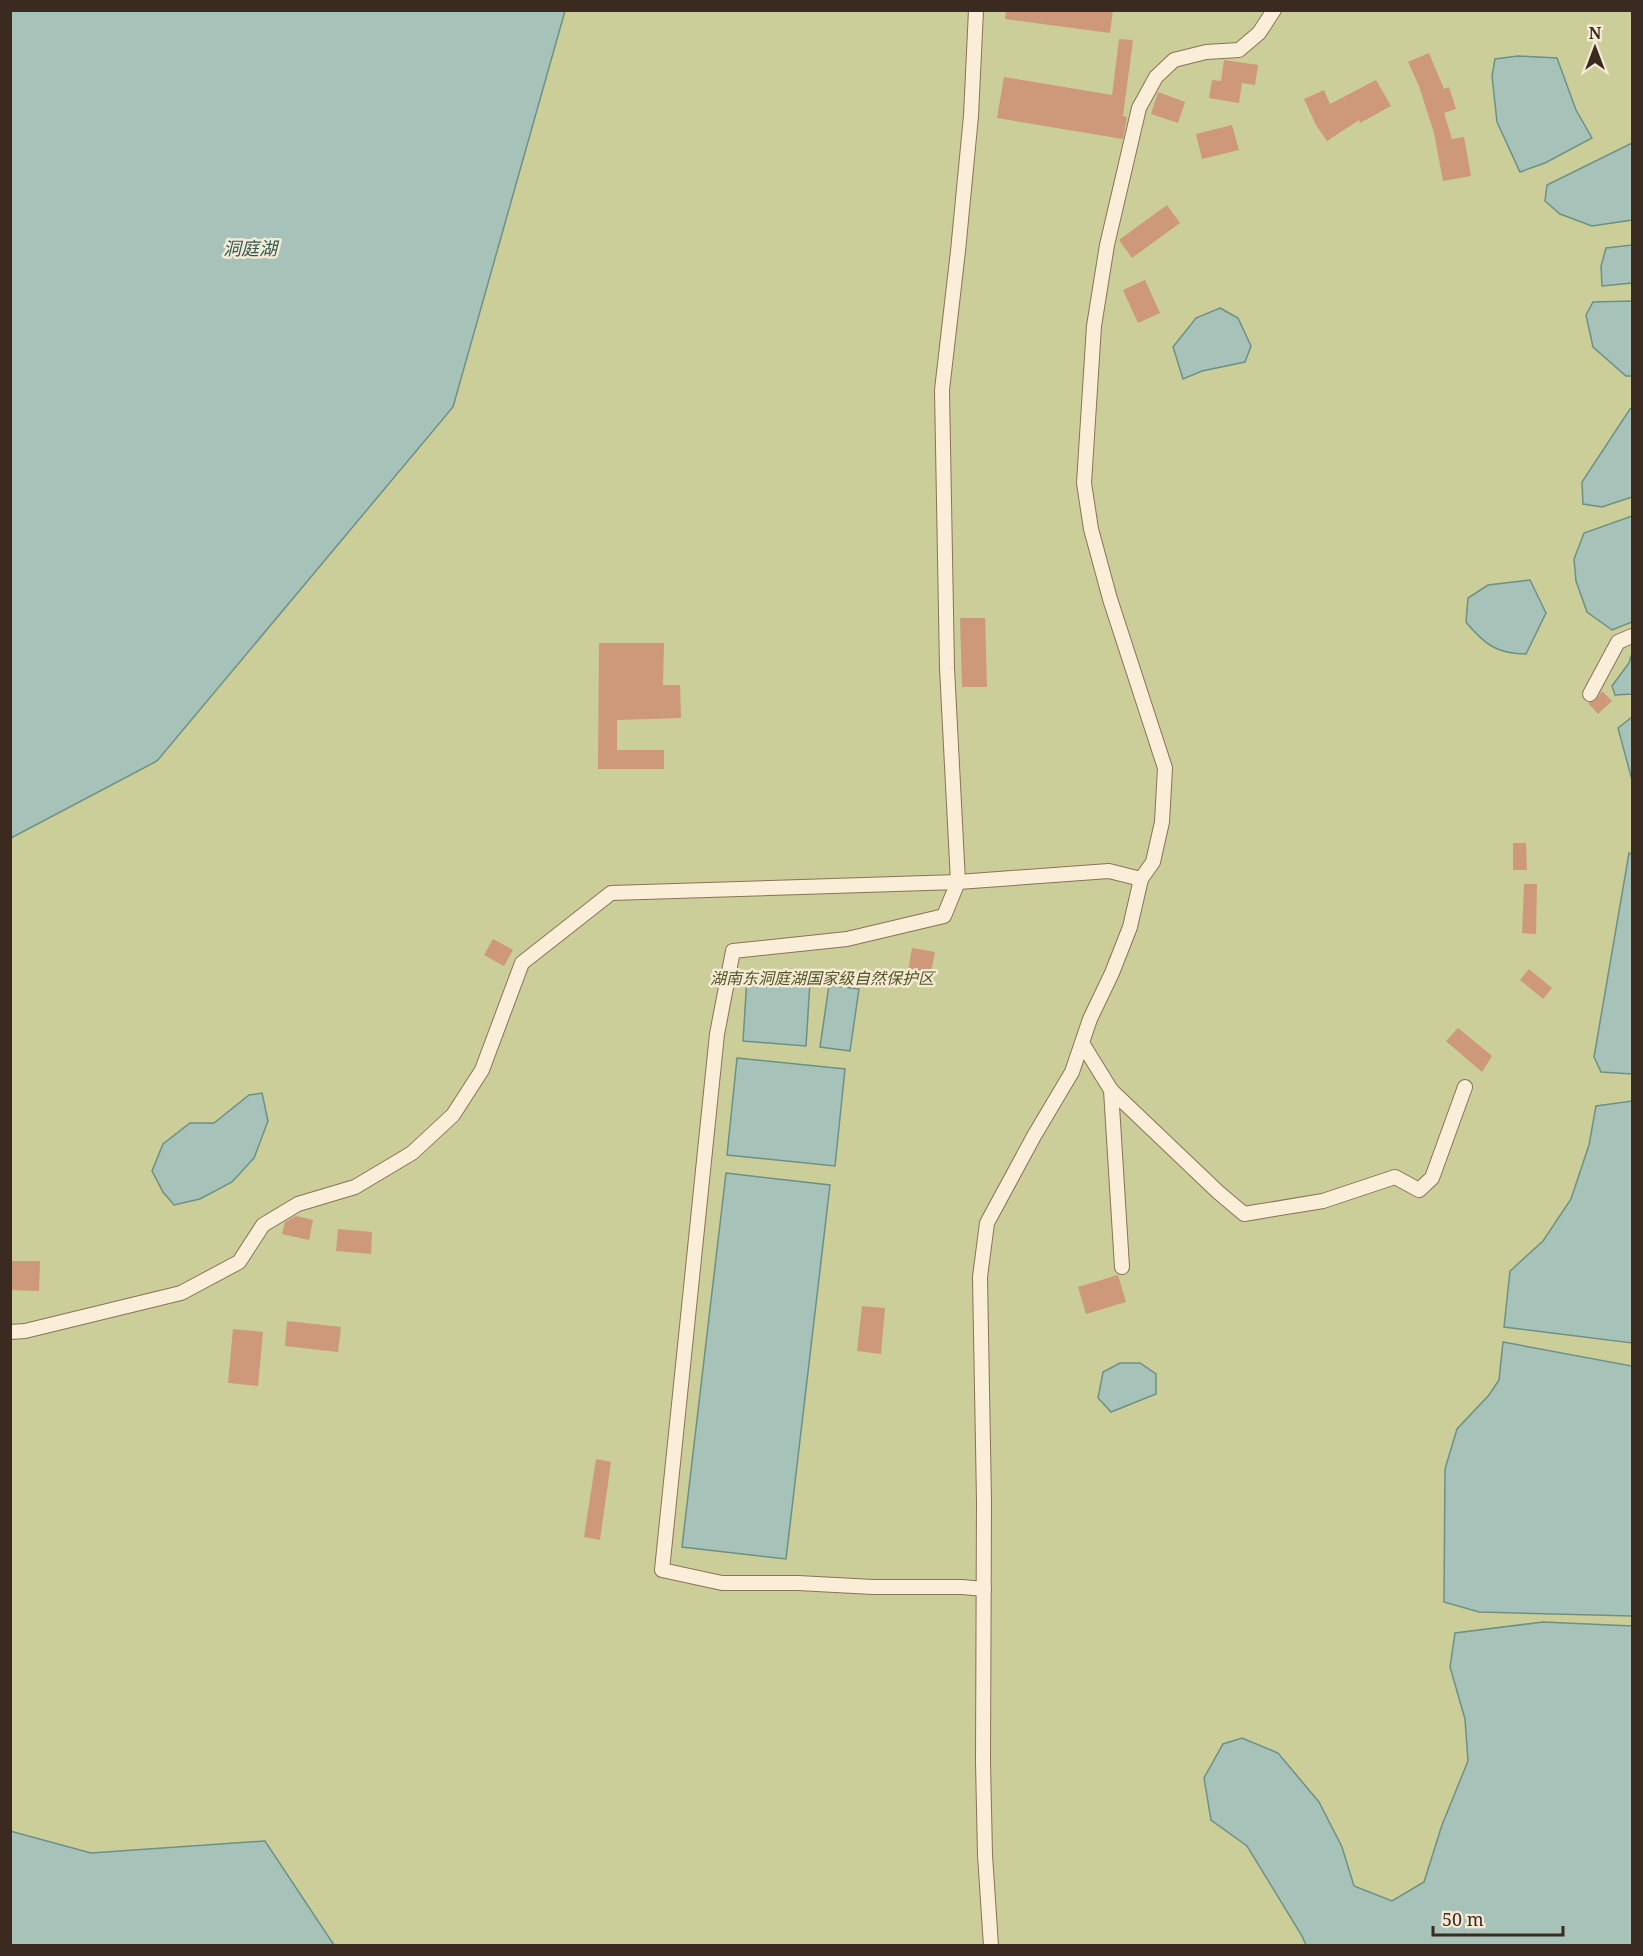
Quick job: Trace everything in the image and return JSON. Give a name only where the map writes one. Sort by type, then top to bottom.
[{"type":"street","points":[[976,10],[971,116],[942,390],[947,668],[958,882],[944,916],[847,939],[733,951],[717,1034],[662,1570],[722,1583],[984,1589]]},
{"type":"street","points":[[991,1946],[982,1762],[984,1589],[980,1277],[987,1223],[1072,1072],[1090,1019],[1112,973],[1130,927],[1141,879],[1153,862],[1162,822],[1165,768],[1110,599],[1091,529],[1084,483],[1094,326],[1107,245],[1139,108],[1156,77],[1174,60],[1206,52],[1239,50],[1259,33],[1274,10]]},
{"type":"street","points":[[1590,694],[1618,642],[1632,636]]},
{"type":"street","points":[[10,1332],[25,1331],[182,1293],[239,1262],[264,1225],[298,1204],[355,1187],[412,1154],[453,1115],[483,1070],[522,963],[611,893],[958,882],[1109,872],[1141,879]]},
{"type":"street","points":[[1082,1043],[1111,1090],[1244,1214],[1323,1201],[1395,1178],[1419,1190],[1432,1178],[1465,1087]]},
{"type":"street","points":[[1111,1090],[1122,1267]]},
{"type":"green space","name":"湖南东洞庭湖国家级自然保护区","points":[[11,11],[1632,11],[1632,1945],[11,1946]]},
{"type":"water","name":"洞庭湖","points":[[11,10],[565,11],[453,407],[157,761],[11,838]]},
{"type":"water","points":[[1518,56],[1557,58],[1576,110],[1592,138],[1545,163],[1520,172],[1497,122],[1492,76],[1495,59]]},
{"type":"water","points":[[1632,144],[1632,220],[1592,226],[1560,214],[1545,201],[1547,185]]},
{"type":"water","points":[[1632,245],[1632,283],[1602,286],[1601,266],[1606,248]]},
{"type":"water","points":[[1632,301],[1632,376],[1626,376],[1593,347],[1586,315],[1593,302]]},
{"type":"water","points":[[1220,308],[1238,318],[1251,346],[1245,362],[1202,371],[1183,379],[1173,347],[1196,318]]},
{"type":"water","points":[[1632,408],[1632,497],[1602,507],[1583,504],[1582,482]]},
{"type":"water","points":[[1632,516],[1632,622],[1612,630],[1587,612],[1576,581],[1574,559],[1584,533]]},
{"type":"water","points":[[1530,580],[1546,613],[1526,654],[1499,650],[1485,642],[1466,622],[1468,598],[1488,585]]},
{"type":"water","points":[[1632,653],[1632,694],[1615,695],[1612,686],[1629,663]]},
{"type":"water","points":[[1632,717],[1632,780],[1618,728]]},
{"type":"water","points":[[1629,853],[1632,854],[1632,1074],[1601,1072],[1594,1057]]},
{"type":"water","points":[[747,978],[810,982],[806,1046],[743,1041]]},
{"type":"water","points":[[829,985],[859,989],[850,1051],[820,1047]]},
{"type":"water","points":[[737,1058],[845,1069],[835,1166],[727,1155]]},
{"type":"water","points":[[262,1093],[268,1121],[254,1158],[232,1182],[200,1199],[174,1205],[163,1192],[152,1171],[163,1144],[190,1123],[214,1123],[249,1095]]},
{"type":"water","points":[[1632,1101],[1632,1343],[1504,1327],[1510,1271],[1543,1241],[1571,1199],[1589,1145],[1596,1106]]},
{"type":"water","points":[[726,1173],[830,1185],[786,1559],[682,1547]]},
{"type":"water","points":[[1503,1342],[1632,1366],[1632,1616],[1479,1612],[1444,1602],[1445,1469],[1457,1429],[1489,1395],[1499,1380]]},
{"type":"water","points":[[1120,1363],[1140,1363],[1156,1374],[1156,1394],[1111,1412],[1098,1398],[1103,1372]]},
{"type":"water","points":[[1543,1622],[1632,1626],[1632,1945],[1306,1945],[1247,1846],[1211,1820],[1204,1778],[1223,1744],[1242,1738],[1278,1753],[1319,1802],[1342,1847],[1354,1886],[1392,1901],[1424,1882],[1442,1825],[1468,1761],[1465,1719],[1450,1667],[1455,1633]]},
{"type":"water","points":[[10,1831],[91,1853],[265,1841],[334,1945],[11,1945]]},
{"type":"building","points":[[1006,10],[1113,10],[1110,33],[1005,19]]},
{"type":"building","points":[[1119,39],[1133,40],[1123,116],[1127,117],[1123,139],[997,118],[1004,77],[1112,95]]},
{"type":"building","points":[[1429,53],[1444,89],[1449,87],[1456,109],[1444,113],[1452,139],[1464,137],[1471,176],[1443,181],[1434,133],[1419,86],[1408,62]]},
{"type":"building","points":[[1224,60],[1258,65],[1255,85],[1242,83],[1239,103],[1209,98],[1212,80],[1221,81]]},
{"type":"building","points":[[1376,80],[1391,106],[1360,123],[1359,120],[1327,141],[1316,125],[1304,99],[1324,90],[1330,104]]},
{"type":"building","points":[[1158,92],[1185,102],[1178,123],[1151,114]]},
{"type":"building","points":[[1232,125],[1239,150],[1202,159],[1196,134]]},
{"type":"building","points":[[1167,205],[1180,223],[1132,258],[1119,240]]},
{"type":"building","points":[[1145,280],[1160,313],[1138,323],[1123,290]]},
{"type":"building","points":[[960,618],[985,618],[987,687],[962,687]]},
{"type":"building","points":[[599,643],[664,643],[663,685],[680,685],[681,718],[617,720],[617,750],[664,750],[664,769],[598,769]]},
{"type":"building","points":[[1602,691],[1612,701],[1598,714],[1588,703],[1595,701]]},
{"type":"building","points":[[1513,843],[1526,843],[1527,870],[1513,870]]},
{"type":"building","points":[[1524,884],[1537,884],[1536,934],[1522,933]]},
{"type":"building","points":[[493,939],[513,950],[504,966],[484,955]]},
{"type":"building","points":[[912,948],[935,952],[930,977],[908,972]]},
{"type":"building","points":[[1529,969],[1552,988],[1543,999],[1520,980]]},
{"type":"building","points":[[1458,1028],[1492,1056],[1482,1072],[1446,1041]]},
{"type":"building","points":[[296,1216],[313,1220],[309,1240],[282,1234],[285,1222]]},
{"type":"building","points":[[338,1229],[372,1232],[371,1254],[336,1251]]},
{"type":"building","points":[[10,1261],[40,1261],[39,1291],[10,1290]]},
{"type":"building","points":[[1118,1275],[1126,1302],[1086,1314],[1078,1287]]},
{"type":"building","points":[[862,1306],[885,1308],[881,1354],[857,1351]]},
{"type":"building","points":[[287,1321],[341,1327],[338,1352],[285,1346]]},
{"type":"building","points":[[233,1329],[263,1332],[258,1386],[228,1383]]},
{"type":"building","points":[[596,1459],[611,1462],[600,1540],[584,1537]]}]
